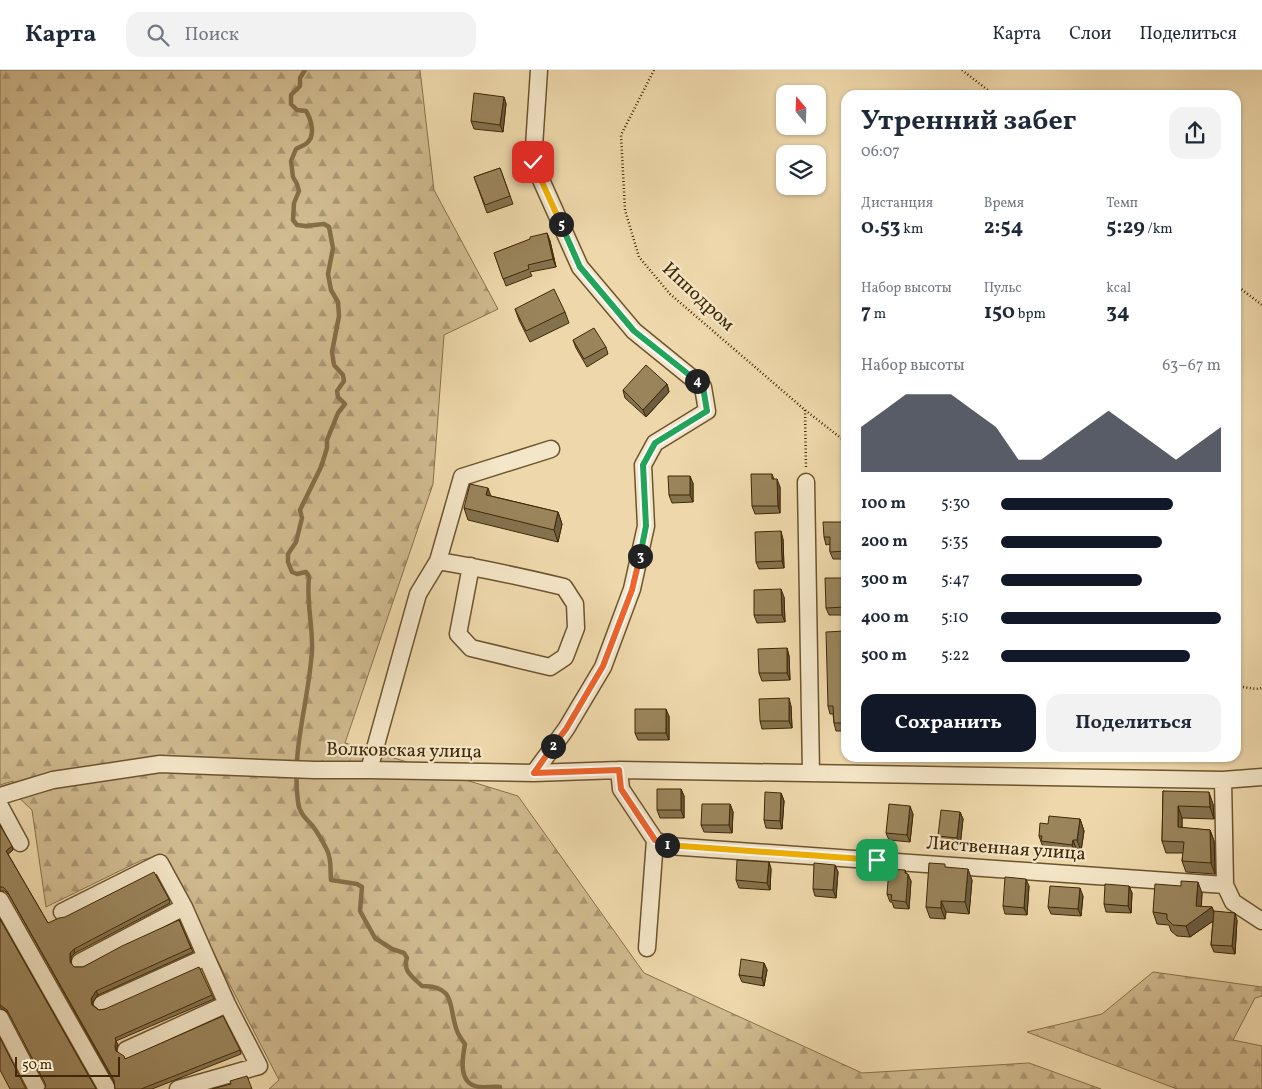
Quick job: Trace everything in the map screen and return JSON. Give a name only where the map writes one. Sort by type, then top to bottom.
[{"type":"street","points":[[534,773],[566,729],[603,666],[632,590],[646,526],[643,465],[655,443],[707,411],[703,387],[634,331],[580,267],[533,162],[539,70]]},
{"type":"street","points":[[368,770],[418,594],[438,560],[462,477],[551,449]]},
{"type":"street","points":[[806,482],[810,773]]},
{"type":"street","points":[[438,560],[471,566],[564,587],[575,604],[576,628],[565,657],[550,667],[471,648],[458,634],[471,566]]},
{"type":"street","name":"Волковская улица","points":[[0,796],[53,780],[160,764],[306,770],[534,773],[619,770],[1223,780],[1262,777]]},
{"type":"street","points":[[619,770],[621,789],[655,840],[647,948]]},
{"type":"street","points":[[1223,780],[1225,885],[1233,902],[1262,921]]},
{"type":"street","points":[[0,806],[20,844]]},
{"type":"street","name":"Лиственная улица","points":[[655,840],[668,846],[1225,885]]},
{"type":"street","points":[[62,912],[160,863],[184,907],[227,1004],[259,1066],[178,1089]]},
{"type":"street","points":[[0,900],[107,1089]]},
{"type":"street","points":[[80,962],[184,907]]},
{"type":"street","points":[[102,1004],[206,957]]},
{"type":"street","points":[[126,1050],[227,1004]]},
{"type":"street","points":[[0,1018],[37,1089]]},
{"type":"path","name":"Ипподром","points":[[654,70],[622,135],[625,210],[639,258],[670,294],[805,410],[841,438]]},
{"type":"path","points":[[962,70],[988,90]]},
{"type":"path","points":[[1241,289],[1262,305]]},
{"type":"path","points":[[805,410],[806,482]]},
{"type":"path","points":[[1241,687],[1262,688]]},
{"type":"green space","points":[[0,70],[420,70],[434,190],[498,309],[444,335],[433,484],[345,743],[518,796],[644,973],[862,1073],[1029,1063],[1101,1089],[269,1089],[279,1080],[163,855],[142,860],[46,907],[32,810],[17,796],[13,781],[0,785]]},
{"type":"green space","points":[[1153,972],[1262,987],[1262,996],[1255,998],[1233,1040],[1262,1046],[1262,1089],[1177,1089],[1027,1032],[1102,1014]]},
{"type":"building","points":[[474,93],[504,97],[500,125],[471,121]]},
{"type":"building","points":[[500,168],[510,196],[485,205],[474,177]]},
{"type":"building","points":[[547,233],[553,259],[528,265],[529,269],[503,279],[494,253],[530,239],[530,237]]},
{"type":"building","points":[[554,289],[565,312],[526,331],[515,309]]},
{"type":"building","points":[[594,328],[606,347],[584,359],[573,340]]},
{"type":"building","points":[[646,365],[667,384],[643,410],[623,390]]},
{"type":"building","points":[[751,474],[772,474],[772,479],[777,479],[778,506],[752,506]]},
{"type":"building","points":[[668,476],[690,476],[690,495],[669,495]]},
{"type":"building","points":[[470,484],[488,488],[486,495],[558,512],[554,530],[464,508]]},
{"type":"building","points":[[823,522],[841,522],[841,551],[830,552],[830,537],[824,537]]},
{"type":"building","points":[[781,531],[782,561],[756,562],[755,532]]},
{"type":"building","points":[[825,578],[841,578],[841,607],[826,608]]},
{"type":"building","points":[[781,589],[782,615],[754,615],[754,590]]},
{"type":"building","points":[[841,631],[841,723],[834,723],[833,706],[828,706],[826,632]]},
{"type":"building","points":[[787,648],[787,673],[759,673],[758,649]]},
{"type":"building","points":[[789,698],[789,721],[760,721],[759,699]]},
{"type":"building","points":[[635,709],[666,709],[666,733],[635,733]]},
{"type":"building","points":[[657,789],[681,789],[681,810],[657,810]]},
{"type":"building","points":[[1163,791],[1209,792],[1210,807],[1178,806],[1178,827],[1210,830],[1211,863],[1182,861],[1184,842],[1162,841]]},
{"type":"building","points":[[765,792],[781,793],[780,821],[764,820]]},
{"type":"building","points":[[702,804],[730,804],[729,825],[701,825]]},
{"type":"building","points":[[889,804],[910,806],[907,835],[886,833]]},
{"type":"building","points":[[941,810],[960,812],[957,838],[938,836]]},
{"type":"building","points":[[1049,816],[1080,819],[1077,840],[1073,840],[1072,845],[1041,841],[1042,836],[1039,836],[1040,823],[1048,824]]},
{"type":"building","points":[[0,825],[12,846],[6,851],[48,923],[65,917],[154,872],[169,899],[74,949],[70,953],[70,962],[74,967],[83,967],[122,946],[179,920],[191,948],[96,991],[91,999],[92,1005],[99,1010],[105,1009],[199,967],[212,995],[115,1038],[116,1051],[124,1056],[125,1059],[223,1016],[240,1050],[141,1089],[115,1089],[114,1080],[7,891],[0,887]]},
{"type":"building","points":[[737,860],[769,862],[767,883],[736,880]]},
{"type":"building","points":[[814,863],[835,865],[833,890],[813,889]]},
{"type":"building","points":[[929,863],[945,864],[945,867],[968,869],[965,902],[941,901],[941,908],[926,907]]},
{"type":"building","points":[[889,869],[905,870],[905,873],[908,874],[906,902],[891,900],[892,895],[887,894]]},
{"type":"building","points":[[1005,877],[1026,879],[1024,908],[1003,906]]},
{"type":"building","points":[[1181,881],[1198,882],[1196,906],[1212,907],[1186,926],[1173,925],[1167,919],[1167,914],[1153,912],[1155,884],[1181,886]]},
{"type":"building","points":[[1105,884],[1129,886],[1128,906],[1104,904]]},
{"type":"building","points":[[1050,886],[1080,888],[1078,909],[1048,907]]},
{"type":"building","points":[[1214,911],[1235,913],[1232,946],[1211,945]]},
{"type":"building","points":[[0,919],[96,1089],[44,1089],[46,1086],[44,1081],[7,1010],[0,1005]]},
{"type":"building","points":[[741,959],[764,963],[762,978],[739,975]]},
{"type":"building","points":[[0,1038],[26,1089],[10,1089],[0,1070]]},
{"type":"building","points":[[247,1076],[252,1089],[212,1089],[231,1084],[230,1081]]},
{"type":"waterway","points":[[305,70],[300,78],[300,86],[291,95],[291,104],[297,110],[306,111],[310,118],[312,131],[310,140],[296,149],[291,161],[293,177],[299,191],[294,203],[293,220],[297,225],[324,224],[329,227],[333,248],[328,274],[331,290],[338,302],[339,316],[332,352],[334,365],[343,375],[344,381],[337,391],[338,397],[345,404],[338,413],[327,440],[327,448],[321,467],[300,510],[302,518],[296,542],[288,554],[288,562],[292,572],[297,574],[306,572],[309,577],[308,595],[312,641],[297,763],[296,783],[299,806],[329,854],[331,880],[357,884],[362,887],[360,911],[375,938],[392,949],[404,953],[407,958],[407,970],[422,986],[433,987],[446,994],[457,1031],[465,1044],[463,1071],[468,1082],[480,1087],[500,1087],[500,1089]]},
{"type":"route","points":[[533,162],[580,267],[634,331],[703,387],[707,411],[655,443],[643,465],[646,526],[632,590],[603,666],[566,729],[534,773],[619,770],[621,789],[655,840],[668,846],[877,860]]}]
